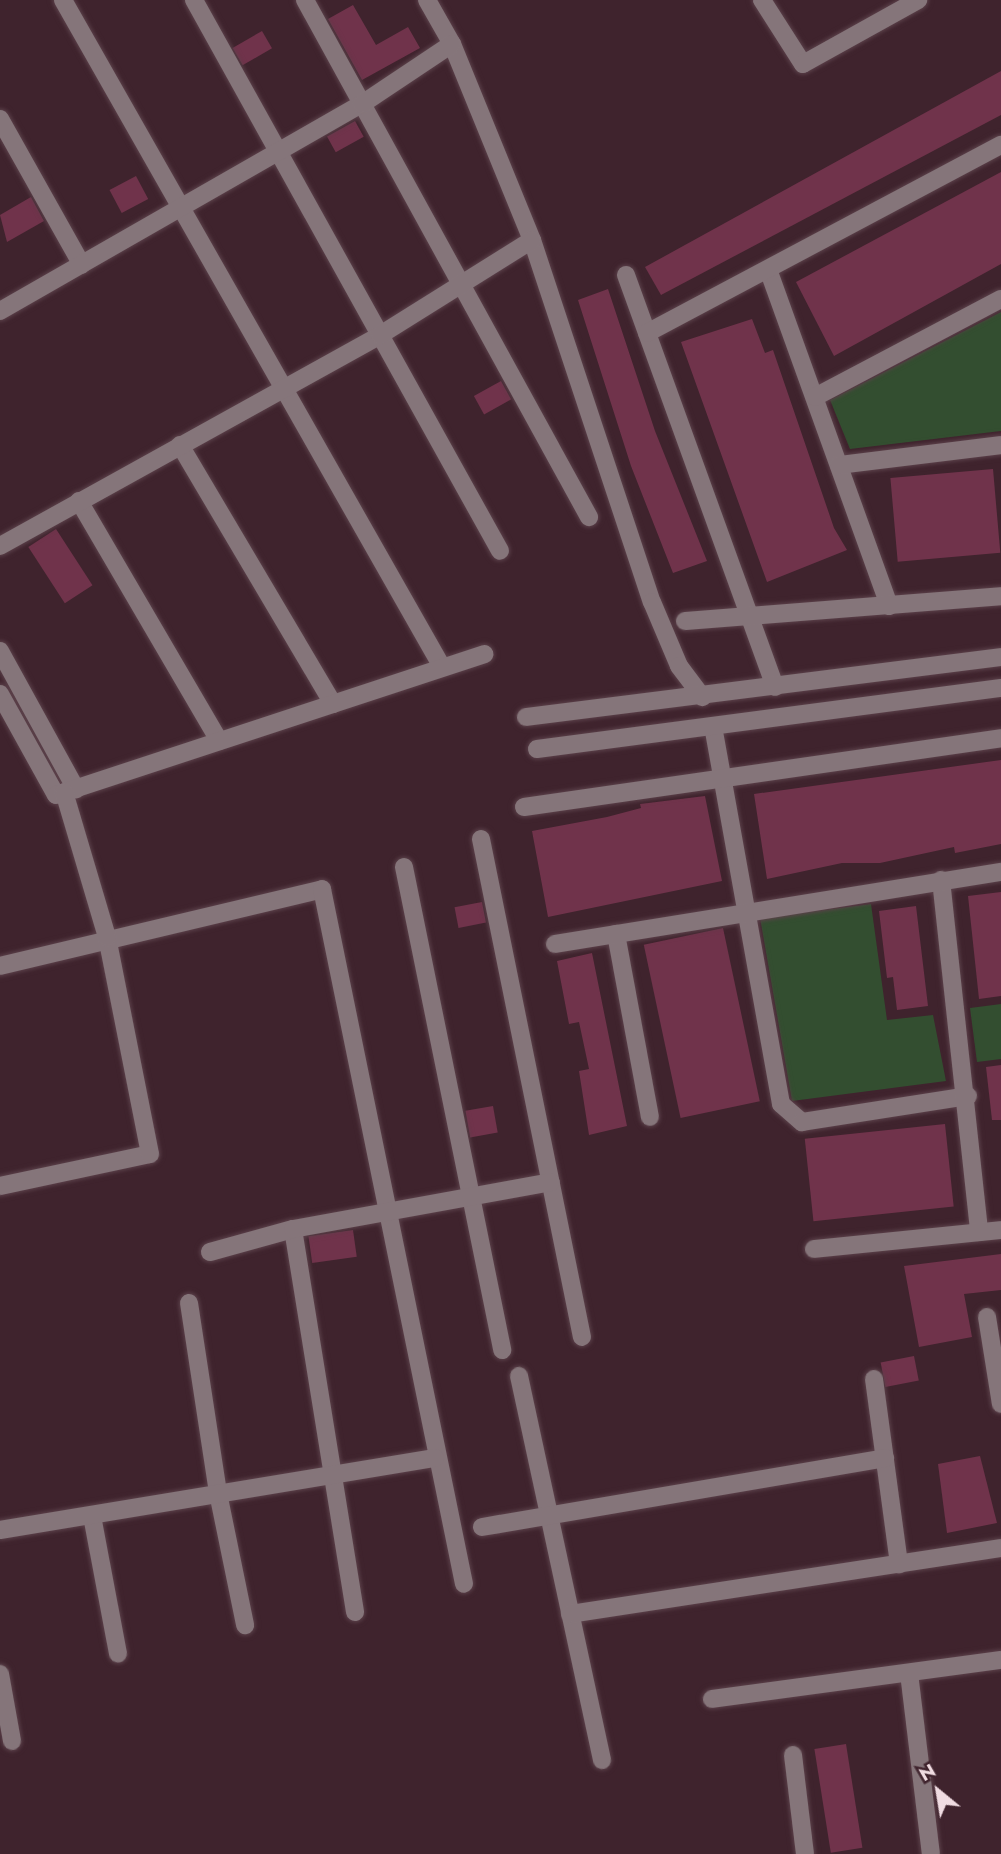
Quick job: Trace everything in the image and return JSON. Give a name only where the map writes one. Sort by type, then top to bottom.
[{"type":"street","points":[[63,0],[442,667]]},
{"type":"street","points":[[194,0],[500,551]]},
{"type":"street","points":[[305,0],[589,517]]},
{"type":"street","points":[[427,0],[452,44],[532,240],[652,602],[679,666],[702,697]]},
{"type":"street","points":[[762,0],[803,64],[918,0]]},
{"type":"street","points":[[0,311],[362,104],[452,44]]},
{"type":"street","points":[[0,118],[82,265]]},
{"type":"street","points":[[647,333],[769,272],[1001,145]]},
{"type":"street","points":[[0,546],[380,335],[461,281],[532,240]]},
{"type":"street","points":[[769,272],[889,606]]},
{"type":"street","points":[[626,275],[775,687]]},
{"type":"street","points":[[815,397],[1001,299]]},
{"type":"street","points":[[180,445],[333,704]]},
{"type":"street","points":[[839,465],[1001,445]]},
{"type":"street","points":[[79,501],[219,741]]},
{"type":"street","points":[[685,621],[1001,596]]},
{"type":"street","points":[[0,650],[70,790],[107,937],[150,1154],[0,1186]]},
{"type":"street","points":[[0,694],[56,795],[484,654]]},
{"type":"street","points":[[526,717],[702,697],[1001,657]]},
{"type":"street","points":[[537,749],[1001,688]]},
{"type":"street","points":[[713,726],[749,910],[781,1104],[802,1122],[968,1096]]},
{"type":"street","points":[[524,807],[723,775],[1001,738]]},
{"type":"street","points":[[481,839],[582,1337]]},
{"type":"street","points":[[404,867],[502,1350]]},
{"type":"street","points":[[555,944],[749,910],[1001,872]]},
{"type":"street","points":[[941,880],[968,1096],[979,1232]]},
{"type":"street","points":[[0,966],[107,937],[322,889],[435,1458],[464,1584]]},
{"type":"street","points":[[616,934],[650,1117]]},
{"type":"street","points":[[210,1252],[293,1228],[551,1182]]},
{"type":"street","points":[[293,1228],[355,1612]]},
{"type":"street","points":[[814,1249],[1001,1230]]},
{"type":"street","points":[[189,1303],[218,1493],[245,1625]]},
{"type":"street","points":[[987,1317],[1001,1404]]},
{"type":"street","points":[[519,1376],[601,1760]]},
{"type":"street","points":[[874,1379],[899,1564]]},
{"type":"street","points":[[0,1531],[435,1458]]},
{"type":"street","points":[[482,1527],[885,1458]]},
{"type":"street","points":[[92,1516],[118,1654]]},
{"type":"street","points":[[570,1614],[1001,1548]]},
{"type":"street","points":[[712,1699],[1001,1660]]},
{"type":"street","points":[[908,1673],[931,1854]]},
{"type":"street","points":[[0,1674],[12,1741]]},
{"type":"street","points":[[793,1755],[805,1854]]},
{"type":"green space","points":[[1001,312],[1001,431],[850,449],[830,400]]},
{"type":"green space","points":[[871,904],[887,1020],[933,1015],[946,1081],[792,1101],[760,918]]},
{"type":"green space","points":[[1001,1004],[1001,1059],[977,1062],[970,1008]]},
{"type":"building","points":[[353,5],[376,45],[408,27],[420,48],[362,80],[328,19]]},
{"type":"building","points":[[262,31],[272,48],[243,65],[233,48]]},
{"type":"building","points":[[1001,71],[1001,115],[661,295],[645,267]]},
{"type":"building","points":[[355,121],[364,137],[336,152],[327,137]]},
{"type":"building","points":[[1001,172],[1001,264],[834,356],[796,282]]},
{"type":"building","points":[[136,176],[148,199],[122,213],[110,190]]},
{"type":"building","points":[[31,197],[44,221],[7,242],[0,215]]},
{"type":"building","points":[[608,289],[655,431],[707,561],[673,573],[631,466],[578,300]]},
{"type":"building","points":[[752,319],[765,353],[773,350],[834,528],[847,550],[767,582],[681,342]]},
{"type":"building","points":[[501,381],[511,399],[484,414],[474,396]]},
{"type":"building","points":[[993,469],[1000,553],[898,562],[890,478]]},
{"type":"building","points":[[56,529],[92,585],[65,603],[28,547]]},
{"type":"building","points":[[1001,760],[1001,844],[955,853],[954,847],[880,863],[842,863],[767,879],[754,794]]},
{"type":"building","points":[[705,796],[722,881],[548,917],[532,831],[607,817],[641,808],[640,804]]},
{"type":"building","points":[[1001,892],[1001,996],[979,999],[968,896]]},
{"type":"building","points":[[482,902],[486,923],[459,928],[455,907]]},
{"type":"building","points":[[916,906],[928,1006],[897,1010],[893,977],[887,978],[879,911]]},
{"type":"building","points":[[723,928],[760,1101],[681,1118],[644,945]]},
{"type":"building","points":[[592,953],[627,1126],[589,1135],[579,1071],[589,1069],[579,1022],[569,1024],[557,961]]},
{"type":"building","points":[[1001,1065],[1001,1120],[992,1120],[986,1067]]},
{"type":"building","points":[[493,1106],[498,1133],[470,1137],[465,1111]]},
{"type":"building","points":[[945,1124],[954,1207],[813,1221],[805,1139]]},
{"type":"building","points":[[353,1230],[357,1257],[312,1263],[308,1236]]},
{"type":"building","points":[[1001,1254],[1001,1290],[964,1294],[972,1337],[919,1347],[904,1266]]},
{"type":"building","points":[[914,1356],[919,1381],[885,1387],[881,1362]]},
{"type":"building","points":[[980,1456],[997,1523],[947,1533],[938,1464]]},
{"type":"building","points":[[846,1744],[862,1848],[831,1853],[814,1749]]}]
